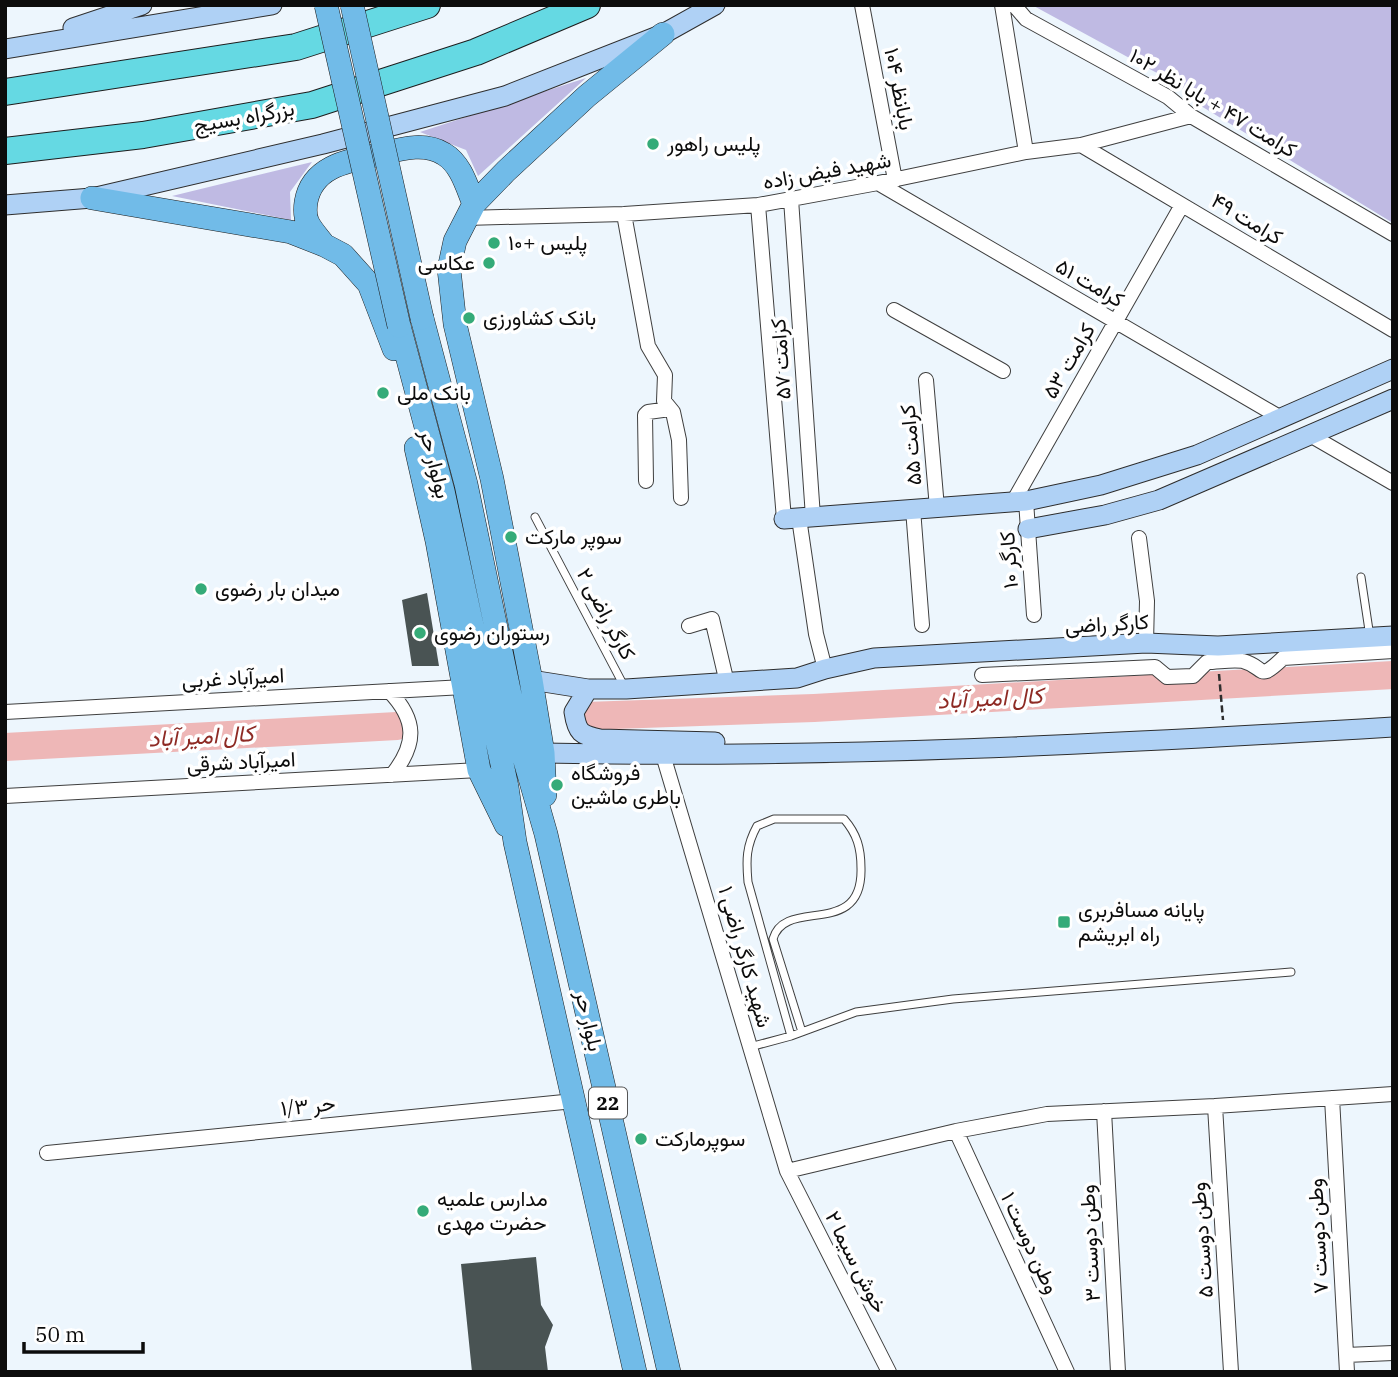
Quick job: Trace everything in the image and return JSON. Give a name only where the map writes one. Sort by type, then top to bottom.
[{"type":"highway","points":[[5,92],[296,47],[427,5]]},
{"type":"highway","name":"بزرگراه بسیج","points":[[5,151],[143,135],[312,105],[477,52],[587,5]]},
{"type":"main road","name":"بولوار حر","points":[[326,5],[399,326],[443,491],[507,787],[515,842]]},
{"type":"main road","name":"بولوار حر","points":[[352,5],[422,318],[466,484],[521,747],[546,834]]},
{"type":"main road","name":"22","points":[[546,834],[543,753],[531,680],[492,479],[455,324],[449,269],[455,241],[470,211],[506,171],[587,96],[663,34]]},
{"type":"main road","points":[[324,245],[307,222],[305,209],[308,195],[315,179],[328,168],[349,161],[409,148],[431,148],[452,159],[464,179],[470,211]]},
{"type":"main road","name":"22","points":[[92,198],[291,232],[343,255],[369,284],[393,342],[437,541],[479,770],[515,842]]},
{"type":"main road","name":"بلوار حر","points":[[546,834],[669,1372]]},
{"type":"main road","name":"بلوار حر","points":[[515,842],[635,1372]]},
{"type":"street","points":[[5,49],[142,5]]},
{"type":"street","points":[[5,49],[272,5]]},
{"type":"street","points":[[5,205],[92,198],[323,144],[505,96],[663,34],[715,5]]},
{"type":"street","name":"بابانظر ۱۰۴","points":[[862,5],[895,180]]},
{"type":"street","points":[[1002,5],[1026,152]]},
{"type":"street","name":"کرامت ۴۷ + بابا نظر ۱۰۲","points":[[1014,5],[1026,19],[1168,97],[1191,116],[1393,234]]},
{"type":"street","name":"شهید فیض زاده","points":[[470,211],[624,214],[758,205],[1026,152],[1081,145],[1191,116]]},
{"type":"street","name":"کرامت ۴۹","points":[[1081,145],[1393,330]]},
{"type":"street","name":"کرامت ۵۱","points":[[878,183],[1281,418]]},
{"type":"street","name":"کرامت ۵۷","points":[[791,199],[799,518]]},
{"type":"street","points":[[758,205],[799,518],[816,634],[825,669]]},
{"type":"street","name":"کرامت ۵۳","points":[[1020,501],[1115,322],[1182,205]]},
{"type":"street","points":[[624,214],[648,346],[664,370],[664,401],[670,409],[679,440],[681,498]]},
{"type":"street","points":[[894,310],[1003,371]]},
{"type":"street","points":[[799,518],[1020,501],[1148,472],[1197,455],[1393,369]]},
{"type":"street","name":"کرامت ۵۵","points":[[926,380],[937,508]]},
{"type":"street","points":[[1028,528],[1105,515],[1159,500],[1393,399]]},
{"type":"street","points":[[646,481],[645,415],[648,412],[670,409]]},
{"type":"street","points":[[1310,435],[1393,483]]},
{"type":"street","name":"کارگر ۱۰","points":[[1020,501],[1028,528],[1034,615]]},
{"type":"street","points":[[913,509],[922,625]]},
{"type":"street","points":[[1139,538],[1147,601],[1146,643]]},
{"type":"street","points":[[689,626],[712,619],[727,683]]},
{"type":"street","name":"کارگر راضی","points":[[531,680],[588,689],[626,689],[797,678],[874,658],[1146,643],[1218,646],[1393,636]]},
{"type":"street","points":[[982,675],[1155,667],[1167,677],[1193,676],[1207,662],[1243,661],[1260,671],[1270,671],[1283,658],[1393,651]]},
{"type":"street","name":"امیرآباد غربی","points":[[5,712],[464,687]]},
{"type":"street","points":[[588,689],[574,712],[576,725],[583,735],[600,739],[724,742],[777,754]]},
{"type":"street","points":[[389,691],[402,705],[410,722],[411,741],[405,760],[392,775]]},
{"type":"street","points":[[543,753],[777,754],[1079,746],[1393,727]]},
{"type":"street","name":"شهید کارگر راضی ۱","points":[[663,755],[787,1171]]},
{"type":"street","name":"امیرآباد شرقی","points":[[5,796],[479,770]]},
{"type":"street","points":[[787,1171],[956,1131],[1047,1114],[1393,1094]]},
{"type":"street","name":"وطن دوست ۷","points":[[1332,1098],[1347,1372]]},
{"type":"street","name":"حر ۱/۳","points":[[47,1153],[574,1101]]},
{"type":"street","name":"وطن دوست ۵","points":[[1215,1106],[1231,1372]]},
{"type":"street","name":"وطن دوست ۳","points":[[1104,1111],[1118,1372]]},
{"type":"street","name":"وطن دوست ۱","points":[[956,1131],[1067,1372]]},
{"type":"street","name":"خوش سیما ۲","points":[[787,1171],[889,1372]]},
{"type":"street","points":[[1346,1355],[1393,1353]]},
{"type":"lane","name":"کارگر راضی ۲","points":[[535,517],[626,689]]},
{"type":"lane","points":[[1361,577],[1370,637]]},
{"type":"lane","points":[[791,1036],[748,882],[746,858],[749,841],[757,826],[774,819],[844,818],[855,832],[861,851],[862,885],[846,907],[824,916],[789,919],[775,929],[772,939],[802,1032]]},
{"type":"lane","points":[[749,1047],[791,1036],[856,1012],[953,999],[1291,972]]},
{"type":"path","points":[[1219,672],[1223,722]]},
{"type":"shaded area","points":[[1032,5],[1392,5],[1393,223],[1201,106],[1179,85]]},
{"type":"shaded area","points":[[586,78],[478,176],[466,150],[420,132]]},
{"type":"shaded area","points":[[312,162],[290,192],[291,220],[172,196]]},
{"type":"building","name":"رستوران رضوی","points":[[427,593],[439,666],[412,666],[402,600]]},
{"type":"building","points":[[536,1257],[541,1305],[553,1325],[545,1347],[548,1372],[472,1372],[461,1264]]},
{"type":"waterway","name":"کال امیر آباد","points":[[586,716],[814,708],[1393,675]]},
{"type":"waterway","name":"کال امیر آباد","points":[[5,747],[397,726]]},
{"type":"place","name":"پلیس راهور","points":[[653,144]]},
{"type":"place","name":"پلیس +۱۰","points":[[494,243]]},
{"type":"place","name":"عکاسی","points":[[489,263]]},
{"type":"place","name":"بانک کشاورزی","points":[[469,318]]},
{"type":"place","name":"بانک ملی","points":[[383,393]]},
{"type":"place","name":"سوپر مارکت","points":[[511,537]]},
{"type":"place","name":"میدان بار رضوی","points":[[201,589]]},
{"type":"place","name":"رستوران رضوی","points":[[420,633]]},
{"type":"place","name":"فروشگاه باطری ماشین","points":[[557,785]]},
{"type":"place","name":"پایانه مسافربری راه ابریشم","points":[[1064,922]]},
{"type":"place","name":"سوپرمارکت","points":[[641,1139]]},
{"type":"place","name":"مدارس علمیه حضرت مهدی","points":[[423,1211]]}]
